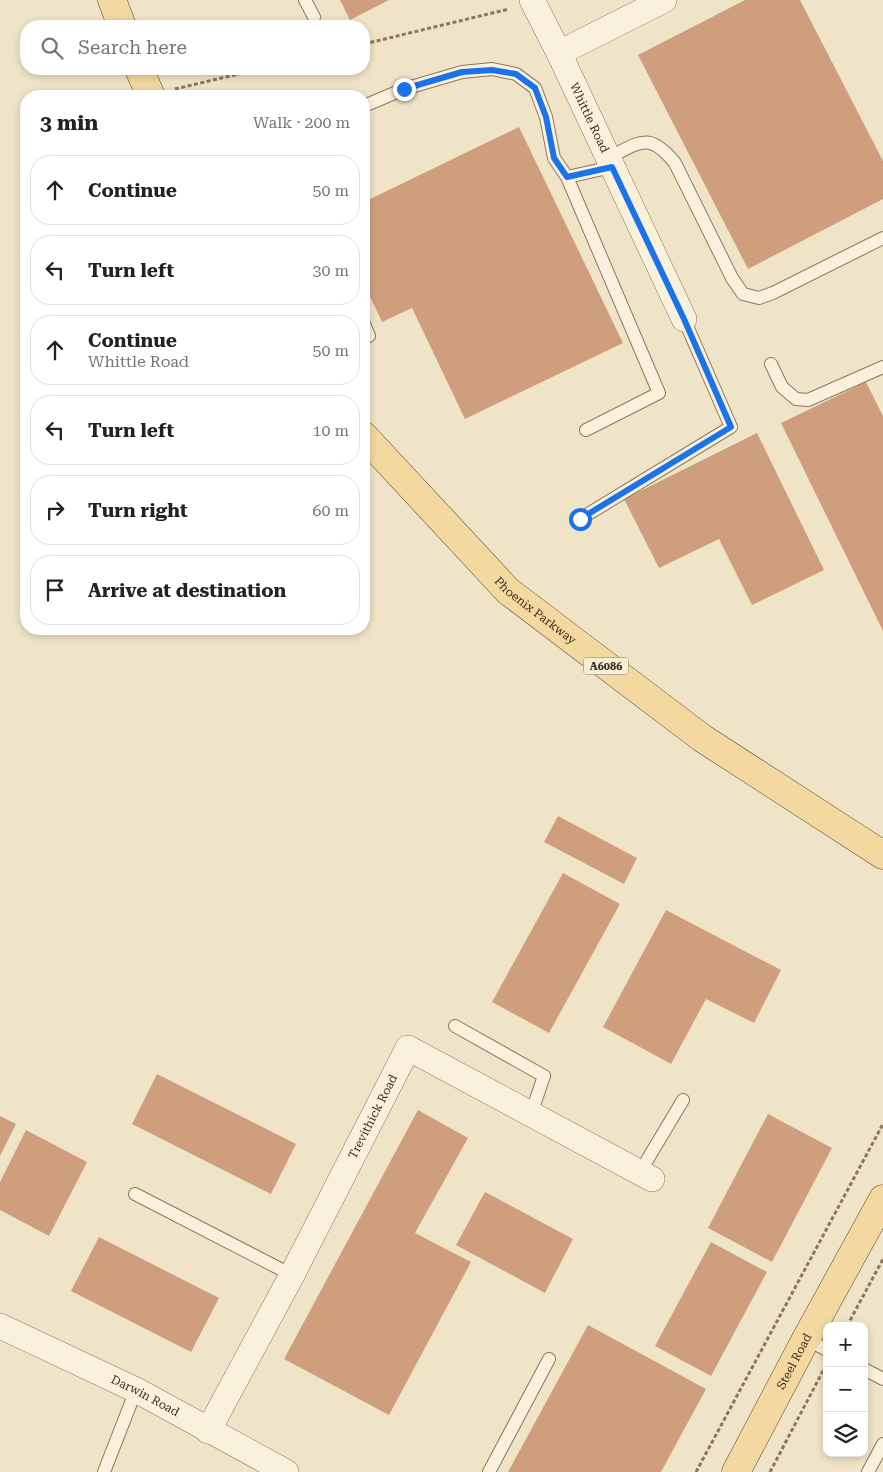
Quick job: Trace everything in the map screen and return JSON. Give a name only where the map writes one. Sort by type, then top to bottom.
[{"type":"main road","points":[[112,0],[120,20]]},
{"type":"main road","points":[[141,75],[148,90]]},
{"type":"main road","name":"Phoenix Parkway","points":[[370,442],[508,591],[702,738],[883,855]]},
{"type":"main road","name":"Steel Road","points":[[736,1472],[816,1344],[883,1199]]},
{"type":"street","points":[[559,53],[664,0]]},
{"type":"street","name":"Whittle Road","points":[[533,2],[559,53],[684,319]]},
{"type":"street","name":"Trevithick Road","points":[[208,1431],[292,1274],[408,1048],[646,1175]]},
{"type":"street","name":"Darwin Road","points":[[0,1326],[136,1390],[286,1472]]},
{"type":"lane","points":[[305,0],[314,17]]},
{"type":"lane","points":[[370,103],[404,89],[462,72],[492,70],[516,74],[535,88],[546,117],[554,158],[567,177],[659,393],[586,430]]},
{"type":"lane","points":[[567,177],[610,163],[638,143],[652,142],[666,151],[675,163],[732,278],[743,294],[759,298],[773,293],[883,238]]},
{"type":"lane","points":[[580,519],[731,427],[684,319]]},
{"type":"lane","points":[[771,364],[782,387],[796,399],[808,400],[883,367]]},
{"type":"lane","points":[[455,1026],[544,1076],[531,1114]]},
{"type":"lane","points":[[646,1175],[683,1100]]},
{"type":"lane","points":[[135,1194],[292,1274]]},
{"type":"lane","points":[[489,1472],[550,1359]]},
{"type":"lane","points":[[873,1374],[883,1388]]},
{"type":"lane","points":[[104,1472],[136,1390]]},
{"type":"lane","points":[[868,1472],[883,1444]]},
{"type":"path","points":[[370,43],[533,2]]},
{"type":"path","points":[[174,90],[236,75]]},
{"type":"path","points":[[696,1472],[883,1124]]},
{"type":"path","points":[[849,1322],[883,1259]]},
{"type":"path","points":[[770,1472],[825,1367]]},
{"type":"building","points":[[340,0],[389,0],[350,20]]},
{"type":"building","points":[[745,0],[800,0],[883,161],[883,199],[748,269],[638,55]]},
{"type":"building","points":[[519,127],[623,343],[465,419],[412,308],[382,322],[370,297],[370,199]]},
{"type":"building","points":[[866,382],[883,416],[883,631],[781,423]]},
{"type":"building","points":[[757,433],[824,570],[752,605],[719,539],[659,568],[624,499]]},
{"type":"building","points":[[558,816],[637,858],[624,884],[544,842]]},
{"type":"building","points":[[563,873],[620,904],[549,1033],[492,1002]]},
{"type":"building","points":[[666,910],[781,970],[754,1023],[706,999],[671,1064],[603,1027]]},
{"type":"building","points":[[157,1074],[296,1144],[271,1194],[132,1124]]},
{"type":"building","points":[[418,1110],[468,1138],[415,1233],[471,1262],[389,1415],[284,1359]]},
{"type":"building","points":[[768,1114],[832,1148],[772,1262],[708,1228]]},
{"type":"building","points":[[0,1116],[16,1124],[0,1156]]},
{"type":"building","points":[[26,1130],[87,1162],[49,1236],[0,1210],[0,1182]]},
{"type":"building","points":[[485,1192],[573,1239],[545,1293],[456,1245]]},
{"type":"building","points":[[99,1237],[219,1298],[191,1352],[71,1291]]},
{"type":"building","points":[[711,1242],[767,1272],[711,1376],[655,1346]]},
{"type":"building","points":[[588,1325],[706,1389],[661,1472],[508,1472]]},
{"type":"route","points":[[404,89],[462,72],[492,70],[516,74],[535,88],[546,117],[554,158],[567,177],[612,167],[684,319],[731,427],[580,519]]}]
